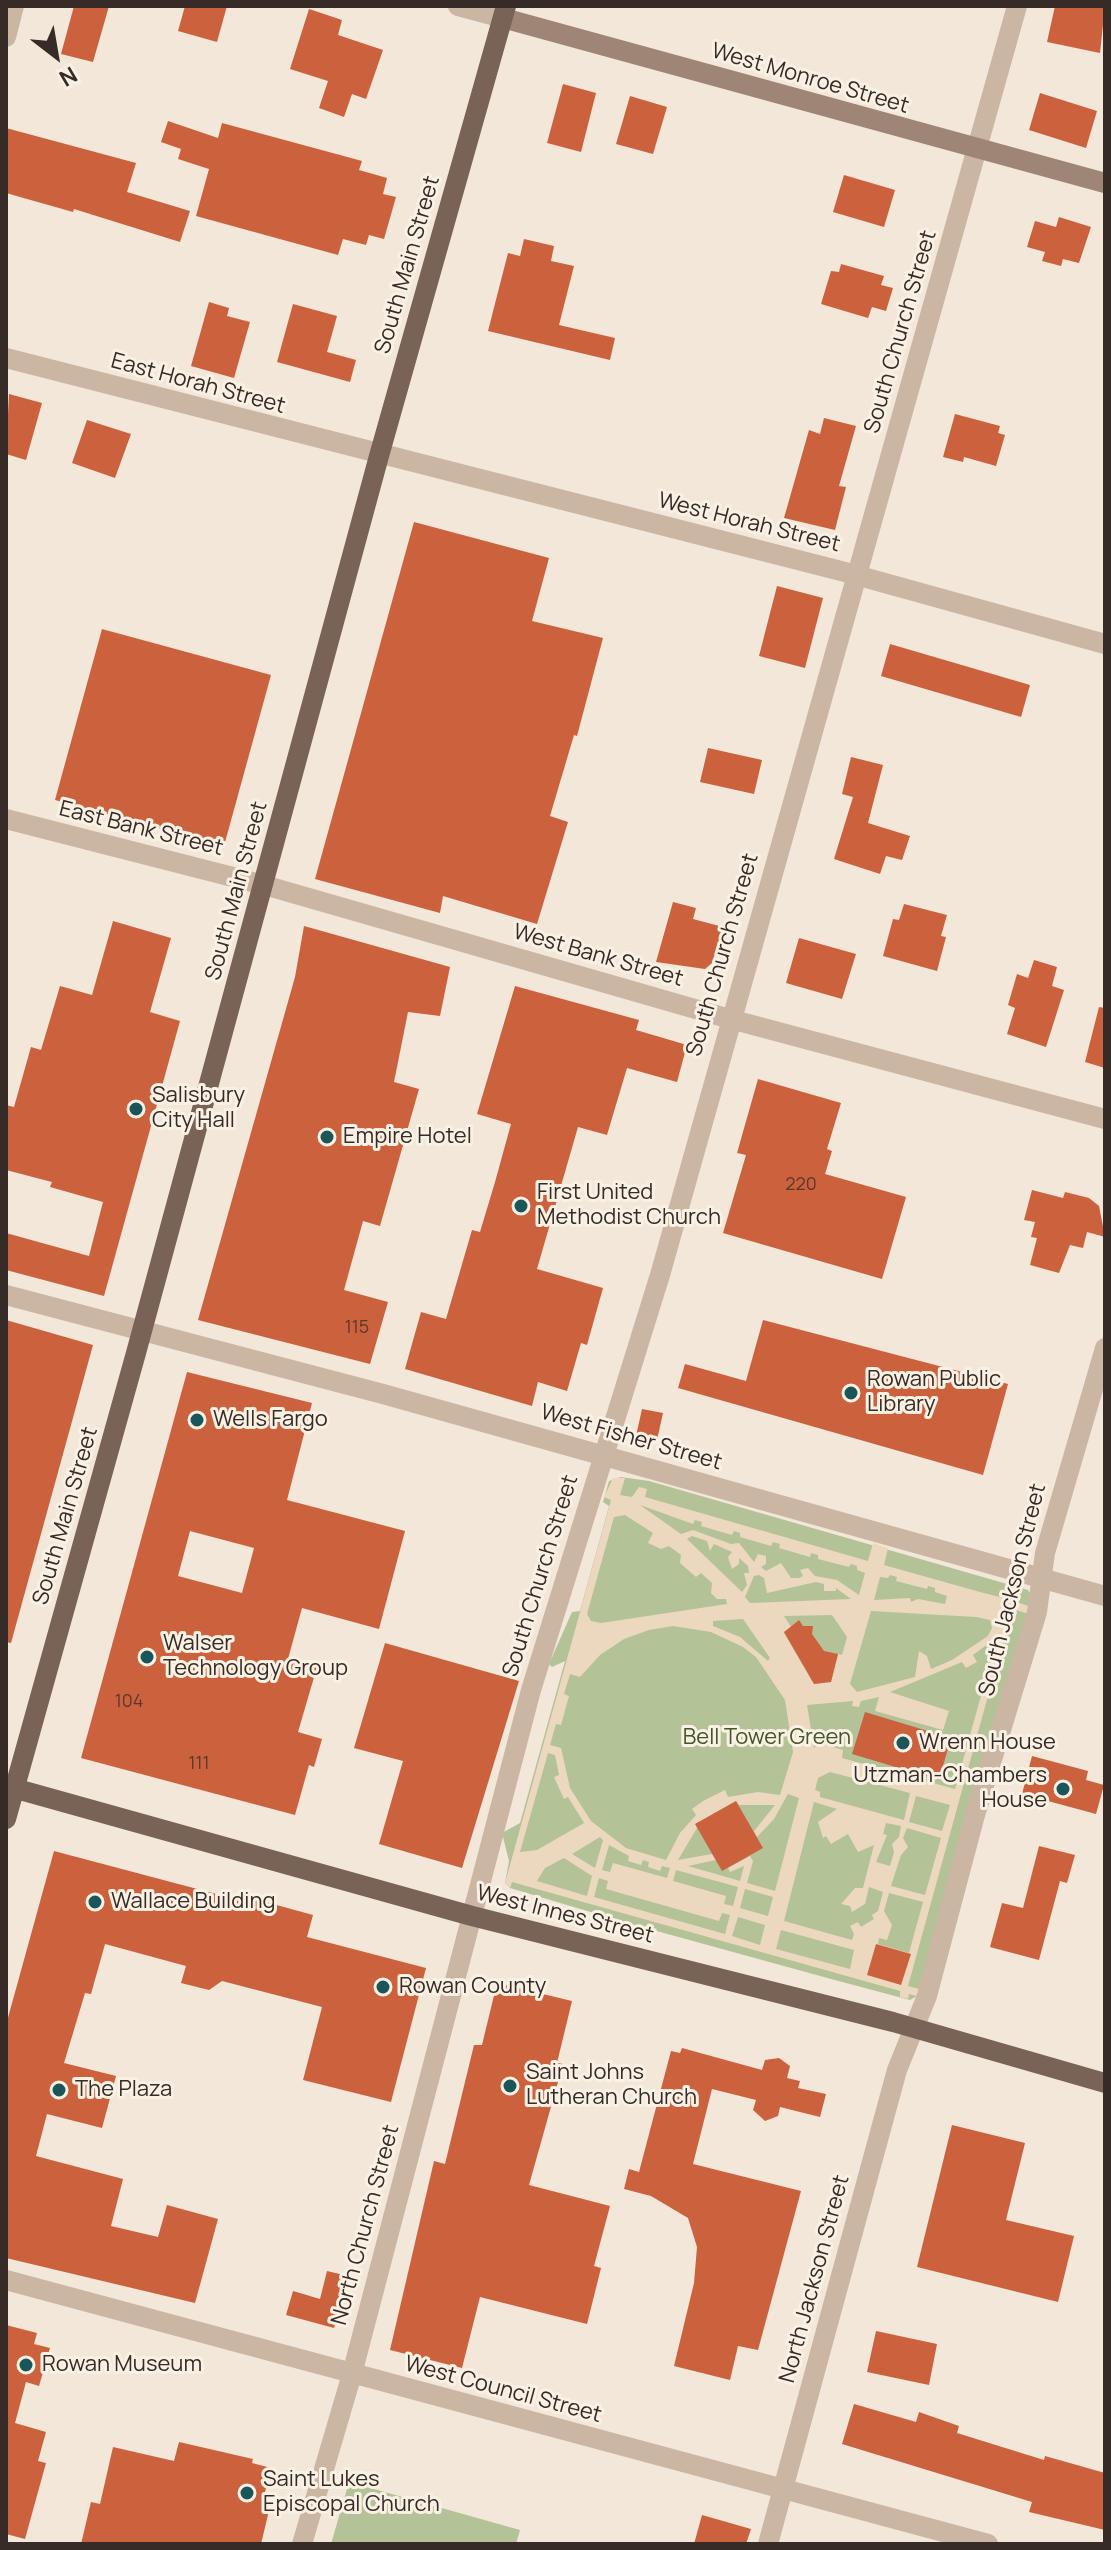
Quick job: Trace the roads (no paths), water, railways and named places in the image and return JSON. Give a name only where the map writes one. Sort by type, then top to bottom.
[{"type":"main road","name":"South Main Street","points":[[6,1819],[10,1787],[142,1332],[379,456],[505,12]]},
{"type":"main road","name":"West Innes Street","points":[[10,1787],[472,1916],[915,2029],[1105,2083]]},
{"type":"street","points":[[6,37],[14,6]]},
{"type":"street","points":[[458,6],[505,12]]},
{"type":"street","name":"South Church Street","points":[[472,1916],[531,1690],[660,1275],[1017,6]]},
{"type":"street","name":"West Monroe Street","points":[[505,12],[978,150],[1105,183]]},
{"type":"street","name":"East Horah Street","points":[[6,358],[379,456]]},
{"type":"street","name":"West Horah Street","points":[[379,456],[856,575],[1105,644]]},
{"type":"street","name":"East Bank Street","points":[[6,819],[264,885]]},
{"type":"street","name":"West Bank Street","points":[[264,885],[730,1019],[1105,1119]]},
{"type":"street","name":"West Fisher Street","points":[[6,1295],[604,1455],[1105,1596]]},
{"type":"street","name":"South Jackson Street","points":[[915,2029],[1037,1612],[1045,1553],[1105,1348]]},
{"type":"street","name":"North Church Street","points":[[302,2544],[352,2374],[472,1916]]},
{"type":"street","name":"North Jackson Street","points":[[768,2544],[897,2070],[915,2029]]},
{"type":"street","name":"West Council Street","points":[[6,2280],[988,2544]]},
{"type":"place","name":"Salisbury City Hall","points":[[136,1109]]},
{"type":"place","name":"Empire Hotel","points":[[327,1137]]},
{"type":"place","name":"First United Methodist Church","points":[[521,1206]]},
{"type":"place","name":"Rowan Public Library","points":[[851,1393]]},
{"type":"place","name":"Wells Fargo","points":[[197,1420]]},
{"type":"place","name":"Walser Technology Group","points":[[147,1657]]},
{"type":"place","name":"Wrenn House","points":[[903,1743]]},
{"type":"place","name":"Utzman-Chambers House","points":[[1063,1789]]},
{"type":"place","name":"Wallace Building","points":[[95,1902]]},
{"type":"place","name":"Rowan County","points":[[383,1987]]},
{"type":"place","name":"Saint Johns Lutheran Church","points":[[510,2086]]},
{"type":"place","name":"The Plaza","points":[[59,2090]]},
{"type":"place","name":"Rowan Museum","points":[[26,2365]]},
{"type":"place","name":"Saint Lukes Episcopal Church","points":[[247,2493]]},
{"type":"park label","name":"Bell Tower Green","points":[[767,1738]]}]
